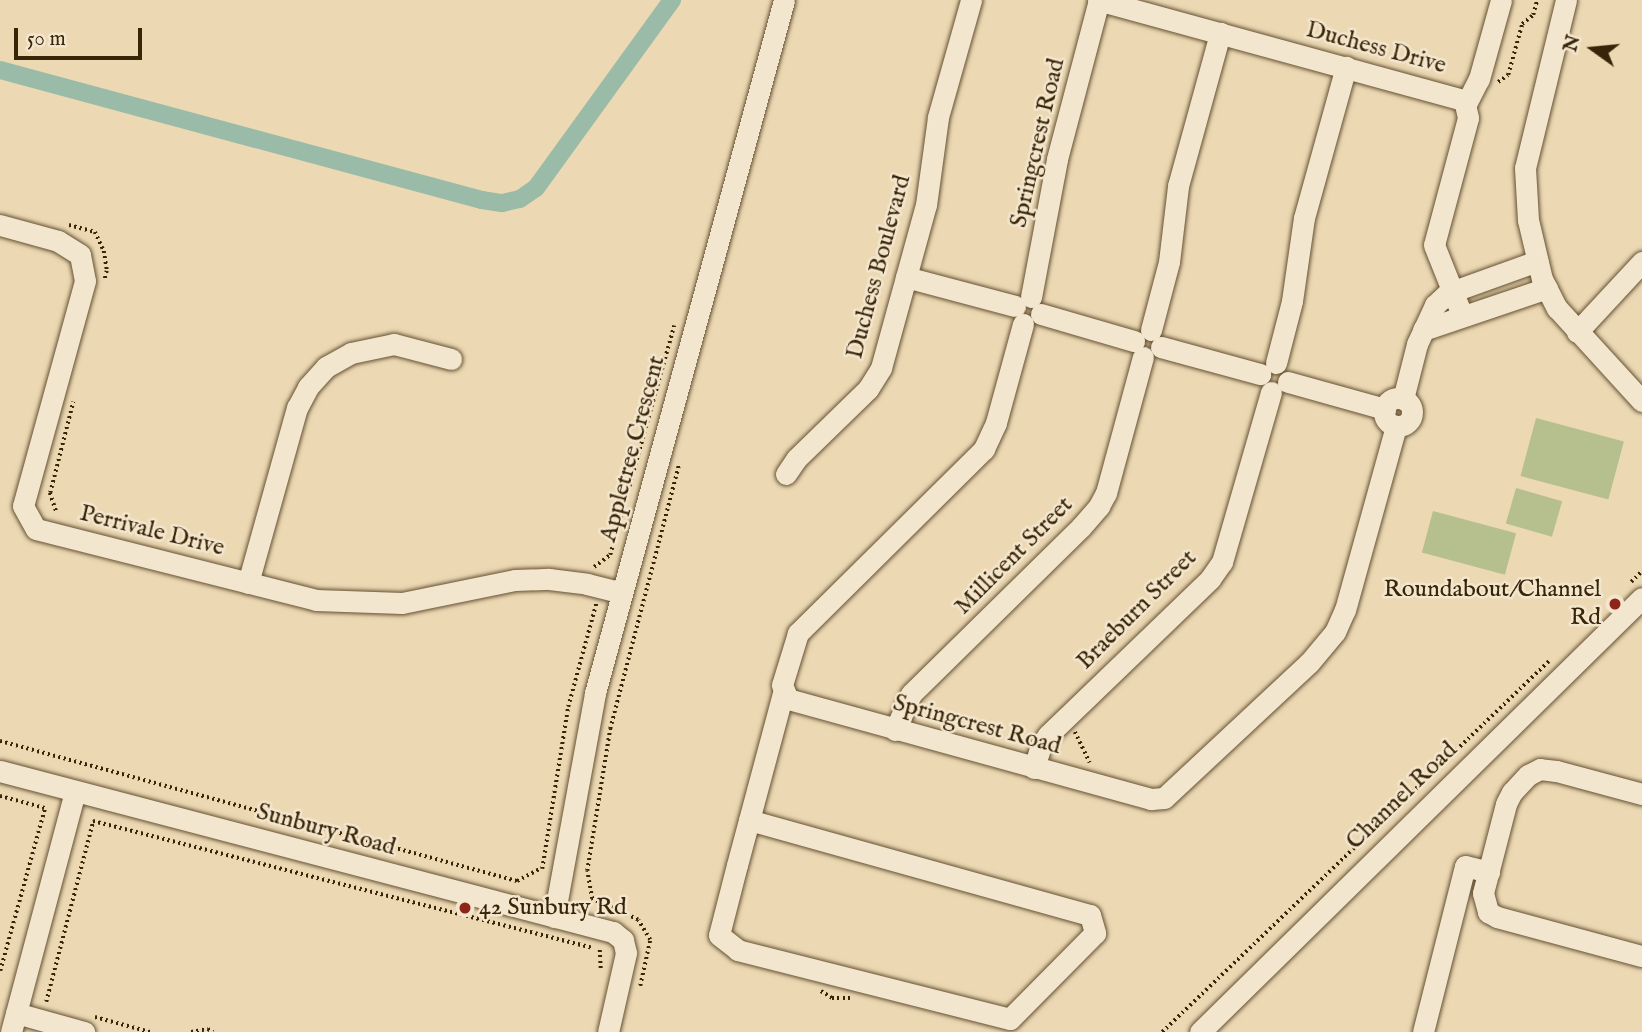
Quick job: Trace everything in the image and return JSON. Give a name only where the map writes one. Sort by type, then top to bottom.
[{"type":"street","name":"Appletree Crescent","points":[[554,917],[595,694],[784,0]]},
{"type":"street","name":"Duchess Boulevard","points":[[786,474],[796,459],[868,389],[878,374],[928,196],[939,117],[971,0]]},
{"type":"street","name":"Duchess Drive","points":[[1098,0],[1460,98],[1466,104],[1468,118],[1434,245],[1462,315]]},
{"type":"street","name":"Springcrest Road","points":[[1098,0],[1057,159],[1028,310],[996,423],[984,449],[798,633],[784,671],[783,693],[798,704],[1152,799],[1164,798],[1326,644],[1345,610],[1395,412],[1423,330],[1435,305],[1454,292],[1537,261]]},
{"type":"street","points":[[1466,104],[1479,79],[1501,0]]},
{"type":"street","points":[[1566,0],[1525,168],[1528,220],[1537,261],[1557,308],[1642,401]]},
{"type":"street","name":"Millicent Street","points":[[895,730],[911,694],[1087,522],[1106,493],[1169,262],[1178,186],[1220,33]]},
{"type":"street","name":"Braeburn Street","points":[[1034,768],[1041,745],[1048,734],[1210,579],[1222,562],[1274,378],[1292,301],[1304,218],[1346,67]]},
{"type":"street","name":"Perrivale Drive","points":[[0,225],[58,241],[80,255],[85,281],[23,506],[36,529],[316,600],[402,603],[515,580],[549,579],[587,584],[622,593]]},
{"type":"street","points":[[1577,332],[1642,262]]},
{"type":"street","points":[[906,277],[1395,412]]},
{"type":"street","points":[[1423,330],[1547,288]]},
{"type":"street","points":[[248,583],[297,408],[308,387],[326,367],[351,353],[394,344],[451,359]]},
{"type":"street","name":"Channel Road","points":[[1200,1032],[1632,594]]},
{"type":"street","points":[[749,820],[1090,915],[1095,933],[1010,1019],[738,950],[719,935],[749,820],[783,693]]},
{"type":"street","points":[[1642,794],[1556,771],[1540,769],[1528,775],[1512,792],[1506,804],[1484,904],[1488,912],[1497,916],[1642,956]]},
{"type":"street","name":"Sunbury Road","points":[[0,771],[614,932],[622,940],[625,955]]},
{"type":"street","points":[[75,791],[13,1022],[42,1020],[84,1032]]},
{"type":"street","points":[[1423,1032],[1465,866],[1489,872]]},
{"type":"street","points":[[607,1032],[625,955]]},
{"type":"path","points":[[1496,83],[1508,75],[1522,24],[1533,16],[1537,0]]},
{"type":"path","points":[[589,570],[610,555],[676,316]]},
{"type":"path","points":[[0,796],[646,962],[650,940],[638,920],[592,899],[587,872],[610,729],[679,464]]},
{"type":"path","points":[[50,493],[56,513],[69,517]]},
{"type":"path","points":[[1632,594],[1642,571]]},
{"type":"path","points":[[1162,1032],[1552,657]]},
{"type":"path","points":[[1071,724],[1097,772],[1098,785]]},
{"type":"path","points":[[0,741],[517,881],[541,869]]},
{"type":"path","points":[[0,971],[45,808]]},
{"type":"path","points":[[42,1020],[93,821]]},
{"type":"path","points":[[191,1032],[208,1029],[213,1032]]},
{"type":"green space","points":[[1536,418],[1624,442],[1608,500],[1520,476]]},
{"type":"green space","points":[[1516,488],[1562,501],[1552,537],[1506,524]]},
{"type":"green space","points":[[1433,511],[1516,533],[1505,575],[1422,553]]},
{"type":"waterway","points":[[0,70],[482,200],[502,203],[520,199],[536,188],[672,0]]},
{"type":"place","name":"Roundabout/Channel Rd","points":[[1615,604]]},
{"type":"place","name":"42 Sunbury Rd","points":[[465,908]]}]
